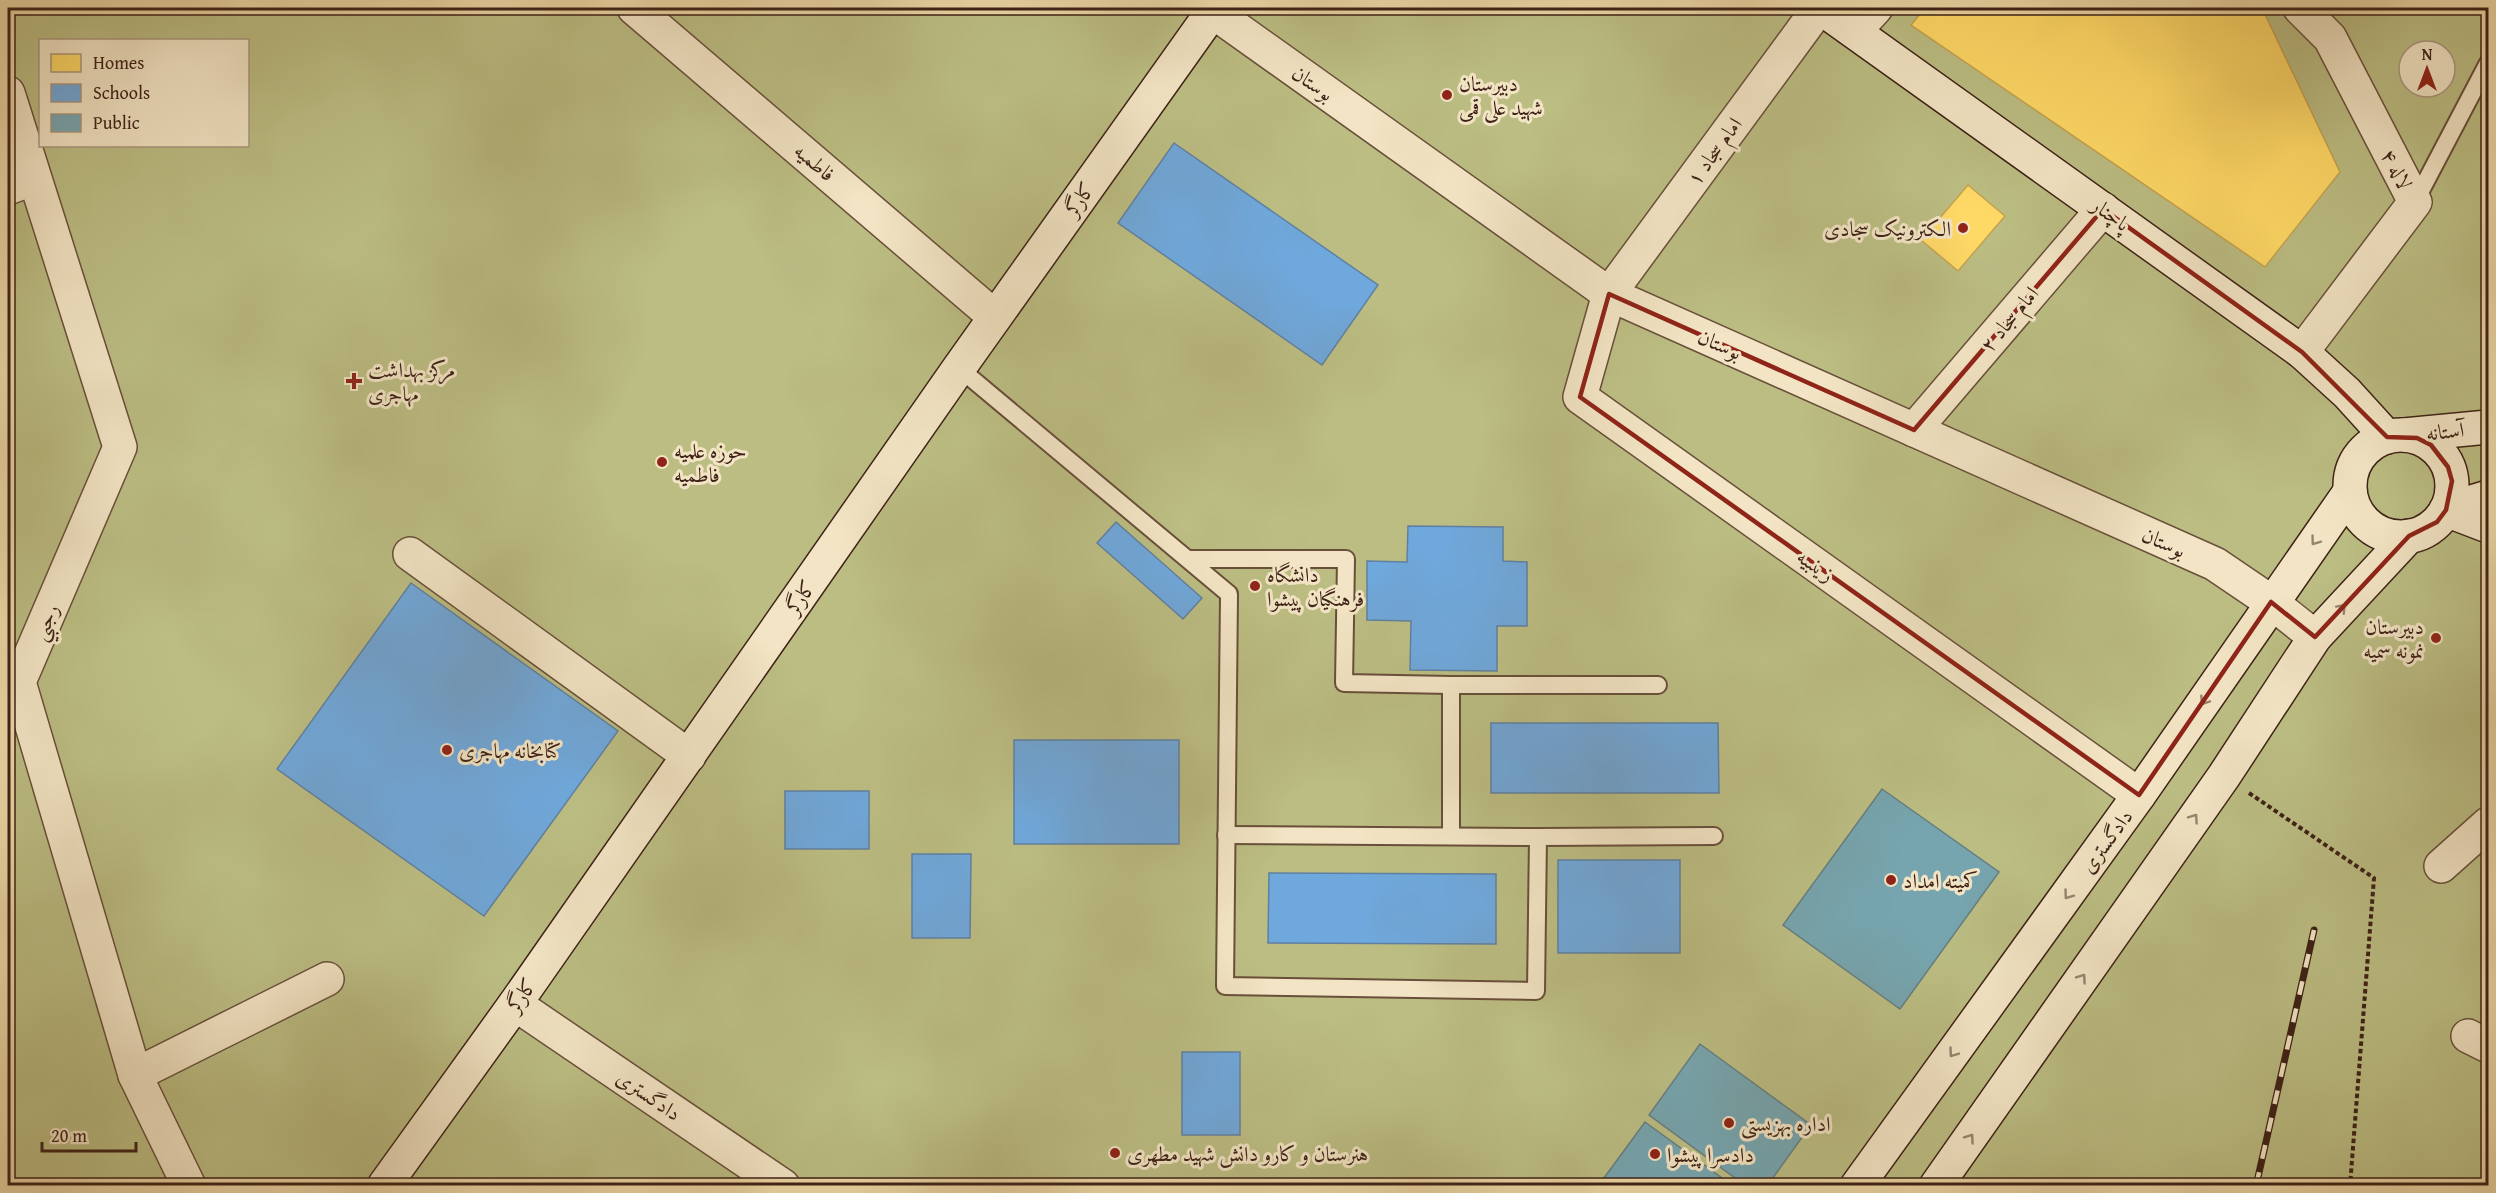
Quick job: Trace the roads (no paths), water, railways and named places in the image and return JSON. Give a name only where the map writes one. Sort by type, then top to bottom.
[{"type":"street","name":"فاطميه","points":[[634,8],[996,317]]},
{"type":"street","name":"پاچنار","points":[[1820,8],[1866,19],[2103,209],[2302,352],[2394,436]]},
{"type":"street","name":"امام سجاد ۱","points":[[1609,294],[1820,8]]},
{"type":"street","name":"لاله ۴","points":[[2300,8],[2330,39],[2415,202],[2302,352]]},
{"type":"street","name":"کارگر","points":[[384,1185],[515,1004],[1213,9]]},
{"type":"street","name":"بوستان","points":[[1213,9],[1609,294],[2215,564],[2271,602],[2315,637]]},
{"type":"street","name":"رجبي","points":[[8,93],[21,183],[120,447],[13,685],[135,1075],[189,1185]]},
{"type":"street","name":"امام سجاد ۲","points":[[1914,430],[2103,209]]},
{"type":"street","name":"زينبيه","points":[[1609,294],[1580,397],[2139,795]]},
{"type":"street","name":"آستانه","points":[[2394,436],[2488,427]]},
{"type":"street","points":[[2394,436],[2417,438],[2431,445],[2448,467],[2452,481],[2446,510],[2437,522],[2425,531],[2409,536],[2393,537],[2371,527],[2355,509],[2349,493],[2350,477],[2363,451],[2394,436]]},
{"type":"street","name":"دادگستری","points":[[1857,1185],[2139,795],[2271,602],[2349,493]]},
{"type":"street","points":[[2446,510],[2488,498]]},
{"type":"street","points":[[2446,510],[2488,526]]},
{"type":"street","points":[[1936,1185],[2224,776],[2315,637],[2409,536]]},
{"type":"street","points":[[410,554],[689,756]]},
{"type":"street","points":[[2441,866],[2488,825]]},
{"type":"street","points":[[135,1075],[327,979]]},
{"type":"street","name":"دادگستری","points":[[515,1004],[783,1185]]},
{"type":"lane","points":[[2415,202],[2488,63]]},
{"type":"lane","points":[[959,368],[1229,594],[1225,986],[1536,991],[1538,837]]},
{"type":"lane","points":[[1191,560],[1346,560],[1344,683],[1658,685]]},
{"type":"lane","points":[[1451,685],[1451,836]]},
{"type":"lane","points":[[1226,834],[1714,836]]},
{"type":"railway","points":[[2256,1186],[2314,930]]},
{"type":"place","name":"دبیرستان شهید علی قمی","points":[[1447,95]]},
{"type":"place","name":"الکترونیک سجادی","points":[[1963,228]]},
{"type":"place","name":"مرکز بهداشت مهاجری","points":[[354,381]]},
{"type":"place","name":"حوزه علمیه فاطمیه","points":[[662,462]]},
{"type":"place","name":"دانشگاه فرهنگیان پیشوا","points":[[1255,586]]},
{"type":"place","name":"دبیرستان نمونه سمیه","points":[[2436,638]]},
{"type":"place","name":"کتابخانه مهاجری","points":[[447,750]]},
{"type":"place","name":"کمیته امداد","points":[[1891,880]]},
{"type":"place","name":"اداره بهزیستی","points":[[1729,1123]]},
{"type":"place","name":"هنرستان و کارو دانش شهید مطهری","points":[[1115,1153]]},
{"type":"place","name":"دادسرا پیشوا","points":[[1655,1154]]}]
